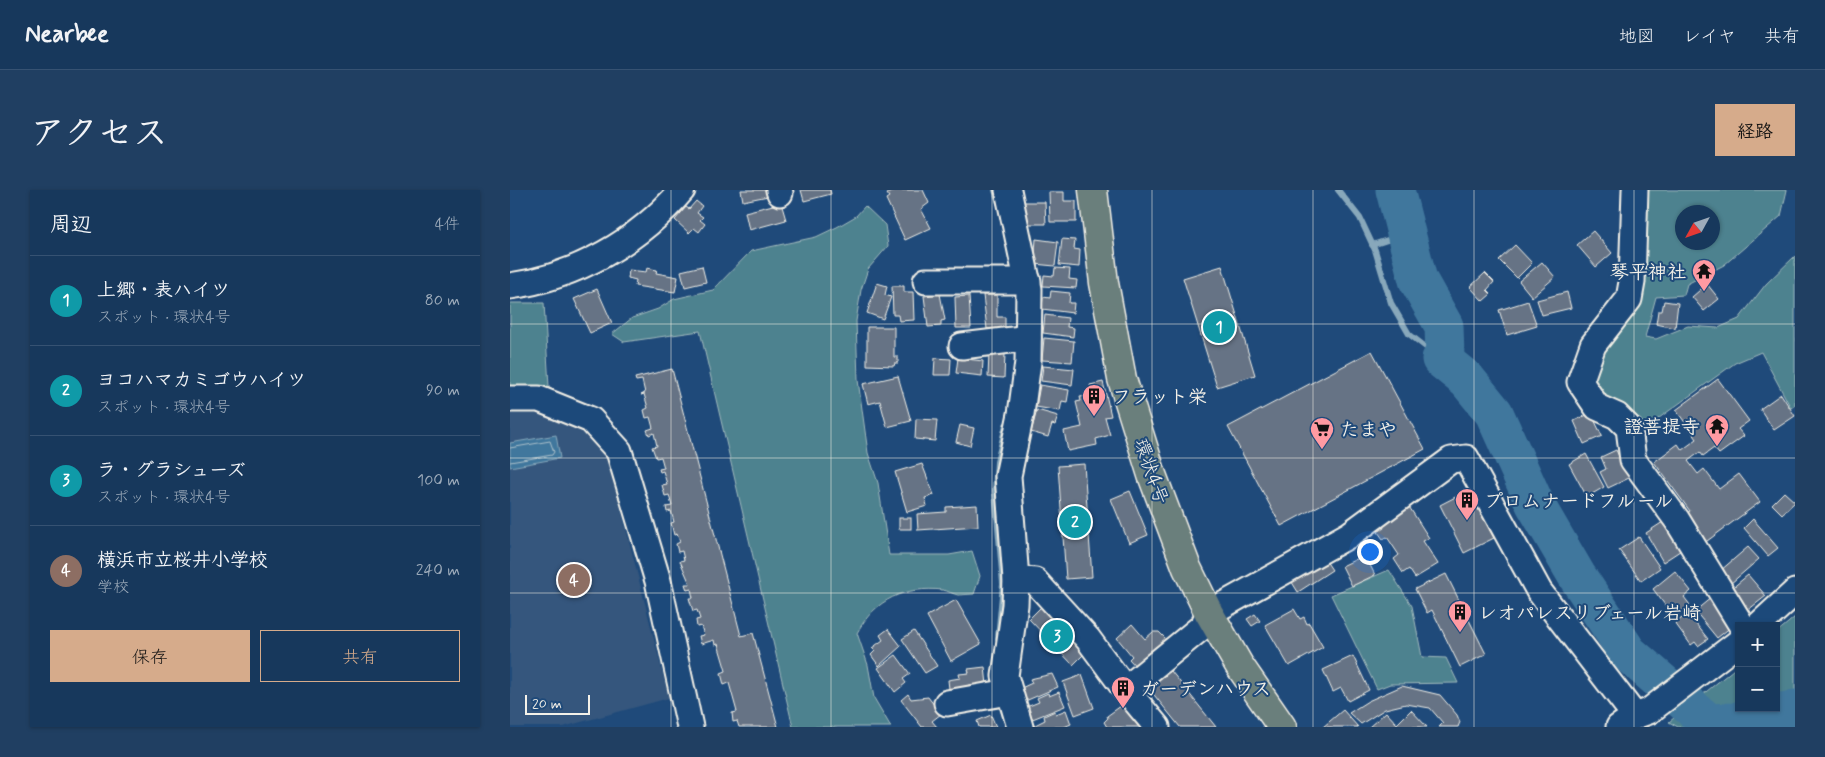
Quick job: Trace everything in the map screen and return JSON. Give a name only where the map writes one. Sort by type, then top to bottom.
[{"type":"main road","name":"環状4号","points":[[1093,190],[1104,283],[1122,378],[1152,476],[1187,568],[1209,613],[1238,665],[1282,727]]},
{"type":"street","points":[[510,286],[530,283],[557,275],[614,250],[653,219],[682,190]]},
{"type":"street","points":[[1008,190],[1025,281],[1027,338],[1002,481],[1015,605],[1005,676],[1000,694],[1020,727]]},
{"type":"street","points":[[1635,190],[1632,282],[1629,299],[1593,345],[1580,382],[1597,407],[1617,416],[1629,428],[1633,460],[1677,520],[1740,622]]},
{"type":"street","points":[[926,281],[1025,281]]},
{"type":"street","points":[[962,346],[1027,338]]},
{"type":"street","points":[[510,398],[539,399],[591,420],[619,451],[658,581],[690,727]]},
{"type":"street","points":[[1126,690],[1203,626],[1209,613],[1349,535],[1451,460],[1466,458],[1539,591],[1634,718],[1735,645]]},
{"type":"street","points":[[1011,575],[1035,581],[1088,639],[1126,690],[1157,727]]},
{"type":"street","points":[[1762,622],[1795,592]]},
{"type":"street","points":[[944,702],[1000,694]]},
{"type":"shaded area","points":[[525,408],[583,429],[609,462],[669,698],[563,727],[510,727],[510,410]]},
{"type":"green space","points":[[1647,190],[1787,190],[1781,216],[1724,265],[1687,284],[1684,295],[1656,297],[1645,337],[1656,339],[1688,326],[1718,328],[1739,319],[1766,284],[1795,256],[1795,405],[1791,408],[1761,352],[1735,363],[1637,434],[1594,396],[1590,382],[1594,358],[1632,311]]},
{"type":"green space","points":[[865,206],[885,225],[888,246],[868,269],[861,290],[856,321],[858,380],[868,453],[878,483],[889,555],[949,555],[972,551],[980,576],[974,594],[958,595],[943,590],[916,590],[892,597],[882,603],[864,621],[857,633],[868,665],[874,698],[891,727],[793,727],[700,331],[624,342],[612,334],[632,318],[658,309],[674,299],[713,290],[751,251],[816,237],[856,216]]},
{"type":"green space","points":[[510,303],[544,303],[550,403],[510,399]]},
{"type":"green space","points":[[1389,570],[1412,606],[1422,657],[1446,658],[1458,683],[1390,684],[1377,689],[1331,595]]},
{"type":"green space","points":[[1795,617],[1795,727],[1678,727],[1669,722],[1735,668],[1735,712],[1780,712],[1780,630]]},
{"type":"water","points":[[556,435],[560,458],[510,467],[510,443]]},
{"type":"building","points":[[741,190],[766,190],[768,196],[743,201]]},
{"type":"building","points":[[801,190],[830,190],[831,194],[804,201]]},
{"type":"building","points":[[895,190],[923,190],[929,203],[921,209],[931,228],[905,240],[886,199],[889,197],[887,194]]},
{"type":"building","points":[[1049,192],[1064,192],[1064,201],[1076,201],[1076,222],[1050,222]]},
{"type":"building","points":[[696,201],[702,206],[697,213],[703,217],[700,220],[705,224],[699,232],[694,228],[689,233],[675,220],[686,207],[689,209]]},
{"type":"building","points":[[1023,202],[1045,202],[1046,224],[1023,224]]},
{"type":"building","points":[[781,203],[786,220],[749,230],[745,212]]},
{"type":"building","points":[[1593,231],[1612,253],[1596,267],[1577,245]]},
{"type":"building","points":[[1036,239],[1058,242],[1055,266],[1034,264]]},
{"type":"building","points":[[1062,239],[1075,240],[1074,249],[1080,250],[1079,267],[1059,265]]},
{"type":"building","points":[[1515,245],[1532,263],[1517,278],[1499,260]]},
{"type":"building","points":[[1542,262],[1555,277],[1532,297],[1519,281]]},
{"type":"building","points":[[702,266],[706,282],[685,287],[681,271]]},
{"type":"building","points":[[1222,266],[1255,375],[1217,387],[1183,278]]},
{"type":"building","points":[[647,268],[657,270],[656,273],[678,277],[675,292],[635,286],[636,280],[628,278],[629,270],[646,272]]},
{"type":"building","points":[[1055,268],[1070,269],[1069,279],[1077,280],[1076,288],[1043,286],[1044,275],[1054,276]]},
{"type":"building","points":[[1485,273],[1494,282],[1487,290],[1491,294],[1483,301],[1470,287]]},
{"type":"building","points":[[877,283],[887,286],[885,295],[891,297],[883,319],[867,313]]},
{"type":"building","points":[[1707,284],[1719,299],[1704,311],[1692,297]]},
{"type":"building","points":[[892,286],[904,286],[904,292],[913,292],[914,320],[899,321],[898,315],[893,315]]},
{"type":"building","points":[[597,289],[612,323],[590,333],[574,299]]},
{"type":"building","points":[[1051,291],[1070,293],[1069,303],[1074,303],[1073,313],[1042,309],[1043,297],[1050,298]]},
{"type":"building","points":[[1567,292],[1571,308],[1542,315],[1537,300]]},
{"type":"building","points":[[940,294],[945,320],[941,321],[941,326],[928,327],[924,296]]},
{"type":"building","points":[[983,295],[997,295],[997,317],[1005,317],[1005,329],[987,329]]},
{"type":"building","points":[[969,296],[971,328],[956,328],[955,297]]},
{"type":"building","points":[[1528,301],[1537,326],[1507,335],[1499,310]]},
{"type":"building","points":[[1664,301],[1678,303],[1675,328],[1656,324],[1658,311],[1662,311]]},
{"type":"building","points":[[1045,315],[1068,318],[1067,327],[1074,328],[1073,337],[1043,333]]},
{"type":"building","points":[[867,327],[894,327],[894,357],[898,357],[898,363],[895,363],[894,366],[867,365]]},
{"type":"building","points":[[1044,338],[1074,341],[1072,362],[1042,360]]},
{"type":"building","points":[[1372,351],[1425,449],[1281,526],[1228,427]]},
{"type":"building","points":[[989,353],[1005,354],[1004,378],[988,377]]},
{"type":"building","points":[[935,358],[951,359],[950,375],[934,375]]},
{"type":"building","points":[[958,358],[983,361],[982,376],[956,373]]},
{"type":"building","points":[[1043,366],[1074,369],[1072,385],[1041,381]]},
{"type":"building","points":[[672,369],[741,636],[753,633],[778,727],[739,727],[737,721],[733,722],[732,713],[737,712],[729,683],[724,685],[721,673],[726,671],[718,644],[715,645],[714,640],[701,644],[699,636],[704,635],[701,626],[697,627],[696,620],[700,619],[697,610],[693,611],[689,598],[693,598],[691,589],[687,590],[685,584],[690,584],[680,561],[684,560],[682,551],[678,552],[676,544],[680,542],[677,534],[674,535],[671,523],[674,522],[671,511],[667,512],[666,507],[672,506],[669,495],[665,496],[662,485],[667,484],[663,471],[660,472],[659,469],[664,468],[661,457],[656,458],[652,447],[657,446],[654,433],[649,435],[647,430],[653,428],[650,417],[646,418],[644,410],[648,408],[644,394],[641,395],[645,393],[642,380],[636,381],[635,378]]},
{"type":"building","points":[[898,376],[911,421],[887,427],[880,401],[868,404],[863,384]]},
{"type":"building","points":[[1718,379],[1749,421],[1738,429],[1744,436],[1719,454],[1714,448],[1703,456],[1700,452],[1688,461],[1698,474],[1704,469],[1719,489],[1739,474],[1760,502],[1703,544],[1683,516],[1690,511],[1654,462],[1678,444],[1682,450],[1697,439],[1676,410]]},
{"type":"building","name":"フラット栄","points":[[1103,382],[1111,416],[1105,417],[1110,435],[1096,439],[1097,445],[1068,451],[1064,431],[1082,427],[1076,402],[1081,401],[1080,397],[1088,396],[1087,392],[1092,391],[1090,385]]},
{"type":"building","points":[[1040,385],[1069,390],[1067,402],[1062,401],[1060,411],[1036,407]]},
{"type":"building","points":[[1781,394],[1795,416],[1774,430],[1760,409]]},
{"type":"building","points":[[1037,410],[1058,416],[1055,425],[1052,424],[1048,437],[1031,432]]},
{"type":"building","points":[[1591,413],[1602,436],[1584,444],[1574,421]]},
{"type":"building","points":[[916,419],[937,420],[935,441],[915,439]]},
{"type":"building","points":[[960,425],[974,428],[970,446],[956,442]]},
{"type":"building","points":[[1616,450],[1629,478],[1608,488],[1600,472],[1606,469],[1601,457]]},
{"type":"building","points":[[1586,454],[1604,487],[1587,497],[1569,464]]},
{"type":"building","points":[[922,464],[934,495],[925,498],[927,506],[907,512],[895,472]]},
{"type":"building","points":[[1084,464],[1092,577],[1066,579],[1058,466]]},
{"type":"building","name":"プロムナードフルール","points":[[1469,490],[1494,538],[1464,553],[1440,505]]},
{"type":"building","points":[[1130,491],[1148,535],[1129,543],[1111,499]]},
{"type":"building","points":[[1784,492],[1795,502],[1782,514],[1772,504]]},
{"type":"building","points":[[977,505],[978,526],[918,530],[917,514],[946,512],[946,507]]},
{"type":"building","points":[[1408,505],[1429,538],[1423,541],[1438,564],[1415,578],[1409,569],[1403,573],[1394,559],[1399,555],[1387,537],[1383,539],[1378,532],[1384,528],[1382,524]]},
{"type":"building","points":[[899,518],[911,518],[911,529],[899,529]]},
{"type":"building","points":[[1753,519],[1778,548],[1768,556],[1744,528]]},
{"type":"building","points":[[1666,520],[1686,547],[1663,562],[1646,533]]},
{"type":"building","points":[[1639,537],[1660,568],[1641,581],[1619,550]]},
{"type":"building","points":[[1748,547],[1759,559],[1730,584],[1720,571]]},
{"type":"building","points":[[1365,555],[1375,575],[1352,586],[1342,566]]},
{"type":"building","points":[[1324,558],[1332,570],[1298,592],[1290,579]]},
{"type":"building","points":[[1675,571],[1691,591],[1684,597],[1690,605],[1674,617],[1653,589]]},
{"type":"building","name":"レオパレスリブェール岩崎","points":[[1446,574],[1486,654],[1460,667],[1432,610],[1427,613],[1415,589]]},
{"type":"building","points":[[1748,575],[1766,596],[1748,610],[1731,589]]},
{"type":"building","points":[[1712,597],[1731,627],[1717,638],[1695,611]]},
{"type":"building","points":[[956,600],[981,644],[951,661],[927,616]]},
{"type":"building","points":[[1041,607],[1085,653],[1073,665],[1029,619]]},
{"type":"building","points":[[1294,609],[1300,619],[1304,617],[1307,624],[1309,623],[1323,647],[1289,666],[1265,625]]},
{"type":"building","points":[[1255,614],[1260,621],[1252,626],[1247,619]]},
{"type":"building","points":[[1688,614],[1708,639],[1698,646],[1695,642],[1691,645],[1675,623]]},
{"type":"building","points":[[1132,624],[1145,639],[1153,632],[1159,632],[1167,640],[1140,671],[1129,659],[1132,656],[1117,638]]},
{"type":"building","points":[[888,629],[901,646],[879,666],[871,655],[875,651],[872,648],[883,640],[880,635]]},
{"type":"building","points":[[914,631],[937,666],[925,673],[902,639]]},
{"type":"building","points":[[896,655],[910,674],[903,679],[906,683],[895,692],[878,668]]},
{"type":"building","points":[[1353,656],[1369,690],[1348,701],[1341,688],[1333,692],[1323,670]]},
{"type":"building","points":[[985,667],[987,685],[949,689],[948,680],[960,678],[959,674],[969,673],[968,669]]},
{"type":"building","points":[[1171,671],[1216,727],[1180,727],[1146,685],[1162,672],[1165,676]]},
{"type":"building","points":[[1052,674],[1058,687],[1023,702],[1017,690],[1032,683],[1030,679]]},
{"type":"building","points":[[1082,675],[1094,708],[1075,715],[1063,682]]},
{"type":"building","points":[[1402,686],[1440,695],[1457,715],[1460,722],[1458,727],[1439,727],[1443,723],[1430,708],[1406,704],[1385,709],[1361,724],[1349,713],[1368,701]]},
{"type":"building","points":[[1059,692],[1065,706],[1030,720],[1024,708],[1039,702],[1037,698],[1048,693],[1049,696]]},
{"type":"building","points":[[908,694],[911,699],[928,697],[941,714],[932,721],[937,727],[922,727],[901,700]]},
{"type":"building","name":"ガーデンハウス","points":[[1125,703],[1143,727],[1107,727],[1104,722],[1108,718],[1107,716]]},
{"type":"building","points":[[1066,710],[1071,724],[1064,727],[1031,727],[1045,720],[1044,716],[1055,711],[1056,714]]},
{"type":"building","points":[[1343,710],[1358,727],[1323,727]]},
{"type":"building","points":[[1411,710],[1427,727],[1369,727],[1386,712],[1397,724]]},
{"type":"building","points":[[991,715],[996,727],[979,727],[977,721]]},
{"type":"waterway","points":[[995,190],[999,203]]},
{"type":"waterway","points":[[1338,190],[1360,218],[1375,250],[1391,303],[1409,334],[1441,359]]},
{"type":"waterway","points":[[1395,190],[1418,280],[1444,326],[1445,357],[1441,359],[1467,380],[1494,413],[1535,504],[1577,576],[1628,653],[1709,723],[1735,722],[1765,711],[1785,712],[1795,709]]},
{"type":"waterway","points":[[1372,245],[1406,234]]},
{"type":"waterway","points":[[998,638],[1003,584],[995,491],[997,462],[1006,425]]},
{"type":"waterway","points":[[999,699],[1008,725]]},
{"type":"place","name":"琴平神社","points":[[1704,292]]},
{"type":"place","name":"上郷・表ハイツ","points":[[1219,327]]},
{"type":"place","name":"フラット栄","points":[[1094,417]]},
{"type":"place","name":"證菩提寺","points":[[1717,447]]},
{"type":"place","name":"たまや","points":[[1322,450]]},
{"type":"place","name":"プロムナードフルール","points":[[1467,521]]},
{"type":"place","name":"ヨコハマカミゴウハイツ","points":[[1075,522]]},
{"type":"place","name":"横浜市立桜井小学校","points":[[574,580]]},
{"type":"place","name":"レオパレスリブェール岩崎","points":[[1460,633]]},
{"type":"place","name":"ラ・グラシューズ","points":[[1057,636]]},
{"type":"place","name":"ガーデンハウス","points":[[1123,709]]}]
